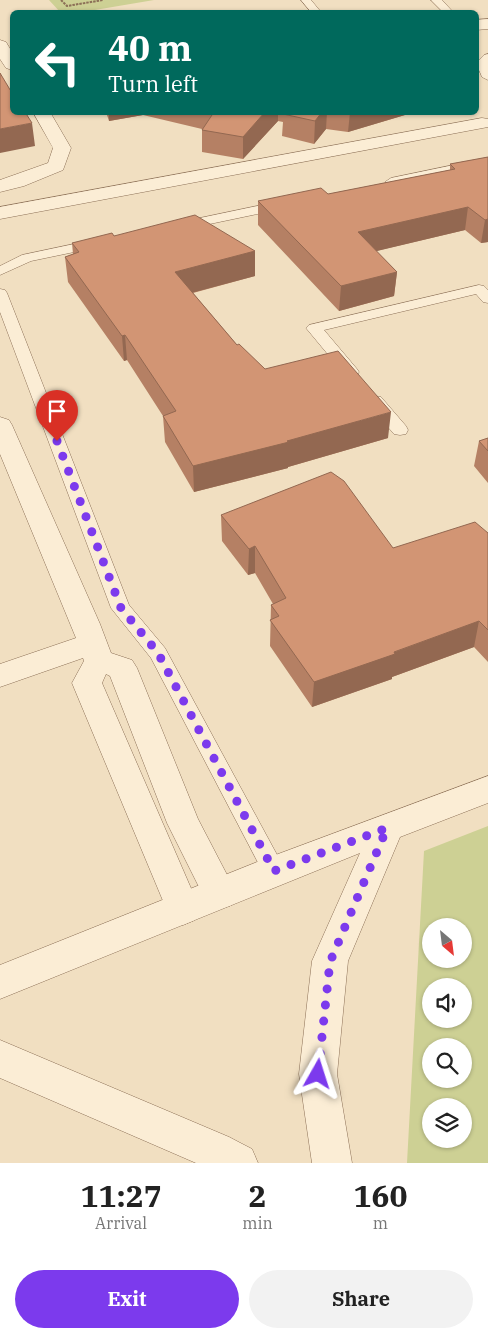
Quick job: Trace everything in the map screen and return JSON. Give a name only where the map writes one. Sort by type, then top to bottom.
[{"type":"street","points":[[0,45],[10,62]]},
{"type":"street","points":[[0,186],[16,182],[56,166],[62,148],[43,115]]},
{"type":"street","points":[[0,213],[482,123]]},
{"type":"street","points":[[0,425],[96,652],[122,668],[183,823],[220,894]]},
{"type":"street","points":[[0,676],[96,652]]},
{"type":"street","points":[[96,652],[86,683],[183,909]]},
{"type":"street","points":[[0,982],[274,871],[488,789]]},
{"type":"street","points":[[332,1163],[318,1074],[330,962],[387,828]]},
{"type":"street","points":[[0,1059],[220,1159]]},
{"type":"lane","points":[[306,0],[314,10]]},
{"type":"lane","points":[[436,0],[446,10]]},
{"type":"lane","points":[[488,57],[482,63],[488,77]]},
{"type":"lane","points":[[381,184],[488,162]]},
{"type":"lane","points":[[166,229],[293,202]]},
{"type":"lane","points":[[0,271],[27,258],[108,241]]},
{"type":"lane","points":[[400,430],[314,328],[479,289],[488,299]]},
{"type":"lane","points":[[0,293],[121,608],[158,653],[274,871]]},
{"type":"path","points":[[61,0],[67,6],[104,0]]},
{"type":"green space","points":[[49,0],[154,0],[95,10],[58,10]]},
{"type":"green space","points":[[488,826],[488,1163],[407,1163],[424,851]]},
{"type":"building","points":[[0,73],[10,90],[10,115],[27,115],[32,123],[0,129]]},
{"type":"building","points":[[212,115],[262,115],[243,137],[202,130]]},
{"type":"building","points":[[288,115],[320,115],[315,121]]},
{"type":"building","points":[[488,157],[488,219],[485,220],[468,207],[358,232],[397,272],[341,286],[258,201],[321,188],[328,194],[455,169],[450,164]]},
{"type":"building","points":[[195,215],[255,251],[175,272],[237,345],[239,344],[265,369],[338,351],[391,412],[287,441],[289,442],[193,466],[163,416],[176,411],[125,335],[122,336],[65,257],[79,252],[72,243],[112,233],[114,236]]},
{"type":"building","points":[[488,438],[488,451],[479,441]]},
{"type":"building","points":[[331,472],[344,481],[393,548],[475,522],[488,533],[488,630],[479,621],[394,652],[395,654],[314,682],[270,620],[279,616],[271,605],[286,598],[255,546],[249,549],[221,515]]},
{"type":"route","points":[[57,441],[121,608],[158,653],[274,871],[387,828],[330,962],[318,1074]]}]
